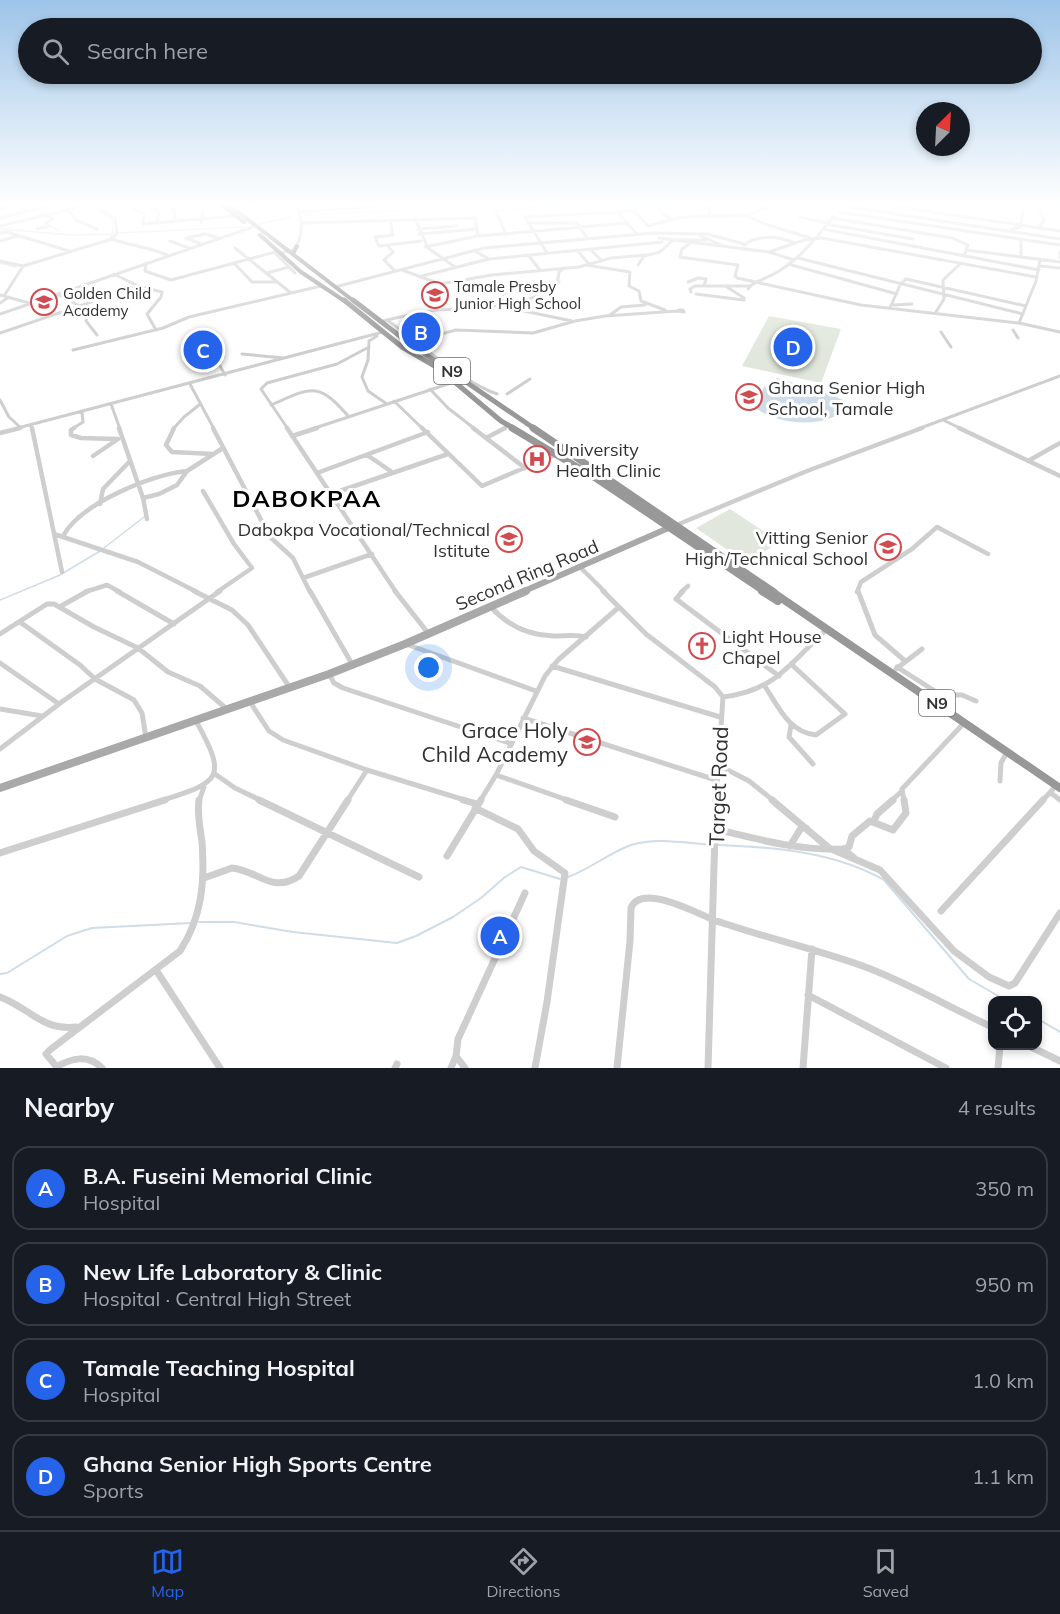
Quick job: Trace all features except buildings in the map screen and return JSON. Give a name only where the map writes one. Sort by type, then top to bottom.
[{"type":"highway","name":"N9","points":[[285,253],[301,272],[352,306],[405,349],[430,362],[508,426],[557,454],[671,527]]},
{"type":"highway","name":"N9","points":[[285,253],[335,287],[402,339],[415,344],[511,411],[743,579],[894,670],[1056,789]]},
{"type":"highway","points":[[405,349],[415,344]]},
{"type":"highway","points":[[493,415],[511,411]]},
{"type":"main road","name":"Second Ring Road","points":[[1,785],[146,738],[329,674],[405,644],[671,527]]},
{"type":"street","points":[[0,261],[23,266],[68,252]]},
{"type":"street","points":[[159,252],[167,255]]},
{"type":"street","points":[[0,314],[177,252]]},
{"type":"street","points":[[240,252],[291,293]]},
{"type":"street","points":[[393,252],[384,260],[395,271]]},
{"type":"street","points":[[432,252],[455,267]]},
{"type":"street","points":[[335,287],[466,252]]},
{"type":"street","points":[[477,252],[489,259]]},
{"type":"street","points":[[421,276],[489,259],[559,252]]},
{"type":"street","points":[[578,252],[587,265],[630,272],[629,286],[639,291],[641,302],[667,311]]},
{"type":"street","points":[[593,252],[601,260]]},
{"type":"street","points":[[401,269],[440,284],[587,265],[601,260],[660,252]]},
{"type":"street","points":[[681,252],[680,257],[738,265],[735,276],[741,286]]},
{"type":"street","points":[[769,252],[794,261]]},
{"type":"street","points":[[692,292],[691,287],[704,286],[749,288],[794,261],[804,252]]},
{"type":"street","points":[[894,252],[1036,277]]},
{"type":"street","points":[[943,252],[1040,268],[1060,268]]},
{"type":"street","points":[[964,256],[965,252]]},
{"type":"street","points":[[980,252],[1060,260],[1060,252]]},
{"type":"street","points":[[1021,252],[1021,257]]},
{"type":"street","points":[[146,263],[145,271],[169,280],[250,259],[285,253],[289,267],[295,273]]},
{"type":"street","points":[[528,255],[540,270]]},
{"type":"street","points":[[638,265],[646,255]]},
{"type":"street","points":[[798,258],[1023,314]]},
{"type":"street","points":[[1019,323],[1040,268],[1040,259]]},
{"type":"street","points":[[234,263],[252,282],[277,282]]},
{"type":"street","points":[[788,264],[897,294]]},
{"type":"street","points":[[936,312],[945,296],[945,278],[960,264]]},
{"type":"street","points":[[23,266],[2,295],[30,303]]},
{"type":"street","points":[[267,273],[289,267]]},
{"type":"street","points":[[379,322],[436,311],[501,306],[512,303],[549,292],[559,282],[560,272],[565,268]]},
{"type":"street","points":[[114,274],[138,286],[162,292],[161,297],[147,314],[156,330]]},
{"type":"street","points":[[688,282],[698,278],[706,279],[704,286]]},
{"type":"street","points":[[737,278],[861,305],[891,306],[1019,323],[1060,332]]},
{"type":"street","points":[[891,306],[900,285],[908,279],[1026,306]]},
{"type":"street","points":[[501,306],[501,296],[510,290],[559,282]]},
{"type":"street","points":[[0,333],[138,286]]},
{"type":"street","points":[[73,350],[156,330],[189,317],[321,286]]},
{"type":"street","points":[[696,294],[744,299],[727,287]]},
{"type":"street","points":[[57,294],[90,312],[86,321],[97,335]]},
{"type":"street","points":[[0,303],[9,297]]},
{"type":"street","points":[[501,300],[512,303],[524,311],[574,321]]},
{"type":"street","points":[[891,306],[912,303]]},
{"type":"street","points":[[610,315],[626,306],[654,306]]},
{"type":"street","points":[[415,344],[456,330],[533,333],[574,321],[610,315],[677,311]]},
{"type":"street","points":[[400,330],[408,323],[407,316]]},
{"type":"street","points":[[387,320],[415,344],[488,391],[497,394]]},
{"type":"street","points":[[1013,330],[1018,338]]},
{"type":"street","points":[[0,433],[383,332]]},
{"type":"street","points":[[941,332],[951,347]]},
{"type":"street","points":[[376,335],[377,337],[369,341],[368,360],[362,374],[363,382],[374,397],[387,404]]},
{"type":"street","points":[[402,339],[408,337]]},
{"type":"street","points":[[369,347],[337,364],[264,385],[261,389],[390,584],[428,633]]},
{"type":"street","points":[[242,354],[288,358]]},
{"type":"street","points":[[220,366],[225,375]]},
{"type":"street","name":"Second Ring Road","points":[[671,527],[807,471],[1060,376]]},
{"type":"street","points":[[507,394],[530,379]]},
{"type":"street","points":[[292,436],[454,382]]},
{"type":"street","points":[[190,384],[270,537],[293,558],[352,664]]},
{"type":"street","points":[[430,389],[448,408],[525,468]]},
{"type":"street","points":[[271,405],[311,390],[318,390],[324,392],[349,417]]},
{"type":"street","points":[[0,400],[9,417],[21,428]]},
{"type":"street","points":[[394,401],[429,432],[448,454],[482,486],[557,454]]},
{"type":"street","points":[[111,404],[119,438],[143,498],[147,519]]},
{"type":"street","points":[[199,405],[185,414],[167,438],[166,445],[171,452],[213,454]]},
{"type":"street","points":[[82,412],[83,422],[70,430],[71,435],[81,438],[119,438]]},
{"type":"street","points":[[945,421],[1060,476]]},
{"type":"street","points":[[31,425],[62,572]]},
{"type":"street","points":[[488,437],[508,426]]},
{"type":"street","points":[[317,473],[429,432]]},
{"type":"street","points":[[93,456],[119,438]]},
{"type":"street","points":[[1028,461],[1060,443]]},
{"type":"street","points":[[143,498],[166,492],[177,485],[187,471],[223,448]]},
{"type":"street","points":[[331,494],[448,454]]},
{"type":"street","points":[[367,455],[392,472]]},
{"type":"street","points":[[100,504],[103,489],[130,461]]},
{"type":"street","points":[[63,536],[69,524],[100,504],[160,476],[187,471]]},
{"type":"street","points":[[0,749],[59,704],[252,568],[234,544],[203,491]]},
{"type":"street","points":[[904,660],[875,635],[871,620],[857,593],[861,582],[912,549],[937,528],[988,554]]},
{"type":"street","points":[[54,534],[87,547],[102,549],[138,562],[232,610],[243,619],[267,650],[290,688]]},
{"type":"street","points":[[303,578],[372,554]]},
{"type":"street","points":[[581,568],[646,634],[715,687],[723,697],[766,688],[826,630]]},
{"type":"street","points":[[61,606],[91,589],[107,585],[174,624]]},
{"type":"street","points":[[688,586],[676,597],[676,600],[778,676]]},
{"type":"street","points":[[0,634],[47,604],[61,606],[94,627],[138,648],[168,672],[200,686],[228,710]]},
{"type":"street","points":[[491,607],[503,621],[510,624],[556,636],[571,633],[586,637]]},
{"type":"street","points":[[447,856],[496,774],[536,691],[552,666],[618,608]]},
{"type":"street","points":[[20,622],[80,665],[94,679],[134,700],[142,713],[146,738]]},
{"type":"street","points":[[405,644],[536,691]]},
{"type":"street","points":[[922,649],[904,660],[894,670],[941,695],[962,695],[976,701]]},
{"type":"street","points":[[0,663],[59,704]]},
{"type":"street","points":[[766,688],[791,725],[812,736],[845,714],[790,664]]},
{"type":"street","points":[[552,666],[720,717]]},
{"type":"street","points":[[329,674],[334,683],[343,688],[510,743]]},
{"type":"street","name":"Target Road","points":[[708,1068],[714,920],[716,780],[723,697]]},
{"type":"street","points":[[250,702],[269,732],[275,737],[476,806],[518,828],[534,852],[565,873],[547,1002],[535,1068]]},
{"type":"street","points":[[0,709],[43,716]]},
{"type":"street","points":[[523,718],[716,780]]},
{"type":"street","points":[[102,1068],[88,1058],[71,1060],[55,1067],[46,1054],[77,1027],[180,951],[196,927],[204,878],[197,800],[215,774],[216,758],[196,721]]},
{"type":"street","points":[[874,821],[877,814],[902,791],[965,722]]},
{"type":"street","points":[[791,725],[789,737],[813,764]]},
{"type":"street","points":[[1000,782],[1000,768],[1007,752]]},
{"type":"street","points":[[718,765],[740,776],[831,849],[873,865],[888,877],[970,968],[989,980],[1009,986],[1015,983],[1060,913]]},
{"type":"street","points":[[204,878],[219,870],[238,868],[286,885],[299,876],[367,770]]},
{"type":"street","points":[[215,774],[235,788],[418,877]]},
{"type":"street","points":[[496,774],[615,817]]},
{"type":"street","points":[[0,853],[204,787]]},
{"type":"street","points":[[941,911],[1056,789],[1060,800]]},
{"type":"street","points":[[715,831],[790,846],[843,849],[849,847],[852,836],[865,824],[874,821],[892,830],[906,813],[902,791]]},
{"type":"street","points":[[790,846],[801,828],[806,828]]},
{"type":"street","points":[[843,849],[856,860]]},
{"type":"street","points":[[451,1068],[456,1056],[458,1039],[525,893]]},
{"type":"street","points":[[617,1068],[630,942],[631,908],[633,903],[640,899],[667,900],[714,920],[870,969],[988,1025]]},
{"type":"street","points":[[803,1068],[812,949]]},
{"type":"street","points":[[156,970],[220,1068]]},
{"type":"street","points":[[808,995],[946,1068]]},
{"type":"street","points":[[0,997],[16,1003],[48,1025],[60,1029],[77,1027]]},
{"type":"street","points":[[998,1068],[1000,1050]]},
{"type":"street","points":[[1037,1050],[1060,1061]]},
{"type":"street","points":[[456,1056],[465,1068]]},
{"type":"shaded area","points":[[769,316],[841,329],[821,383],[742,366]]},
{"type":"shaded area","points":[[777,378],[825,392],[845,401],[847,406],[839,414],[816,422],[789,421],[765,414],[756,408],[764,387]]},
{"type":"shaded area","points":[[730,509],[780,542],[746,563],[696,528]]},
{"type":"waterway","points":[[0,263],[16,267]]},
{"type":"waterway","points":[[104,548],[144,517]]},
{"type":"waterway","points":[[0,600],[60,575],[100,551]]},
{"type":"waterway","points":[[568,877],[631,845],[651,841],[711,845]]},
{"type":"waterway","points":[[718,845],[761,847],[825,857],[884,880],[969,979],[998,996]]},
{"type":"waterway","points":[[199,922],[234,922],[293,932],[397,943],[453,917],[521,867],[560,879]]},
{"type":"waterway","points":[[0,974],[7,973],[67,936],[92,928],[191,923]]},
{"type":"waterway","points":[[1042,1021],[1060,1032]]},
{"type":"place","name":"Tamale Presby Junior High School","points":[[435,295]]},
{"type":"place","name":"Golden Child Academy","points":[[44,302]]},
{"type":"place","name":"New Life Laboratory & Clinic","points":[[421,332]]},
{"type":"place","name":"Ghana Senior High Sports Centre","points":[[793,347]]},
{"type":"place","name":"Tamale Teaching Hospital","points":[[203,350]]},
{"type":"place","name":"Ghana Senior High School, Tamale","points":[[749,397]]},
{"type":"place","name":"University Health Clinic","points":[[537,459]]},
{"type":"place","name":"Dabokpa Vocational/Technical Istitute","points":[[509,539]]},
{"type":"place","name":"Vitting Senior High/Technical School","points":[[888,547]]},
{"type":"place","name":"Light House Chapel","points":[[702,646]]},
{"type":"place","name":"Grace Holy Child Academy","points":[[587,742]]},
{"type":"place","name":"B.A. Fuseini Memorial Clinic","points":[[500,936]]},
{"type":"district","name":"DABOKPAA","points":[[307,498]]}]
